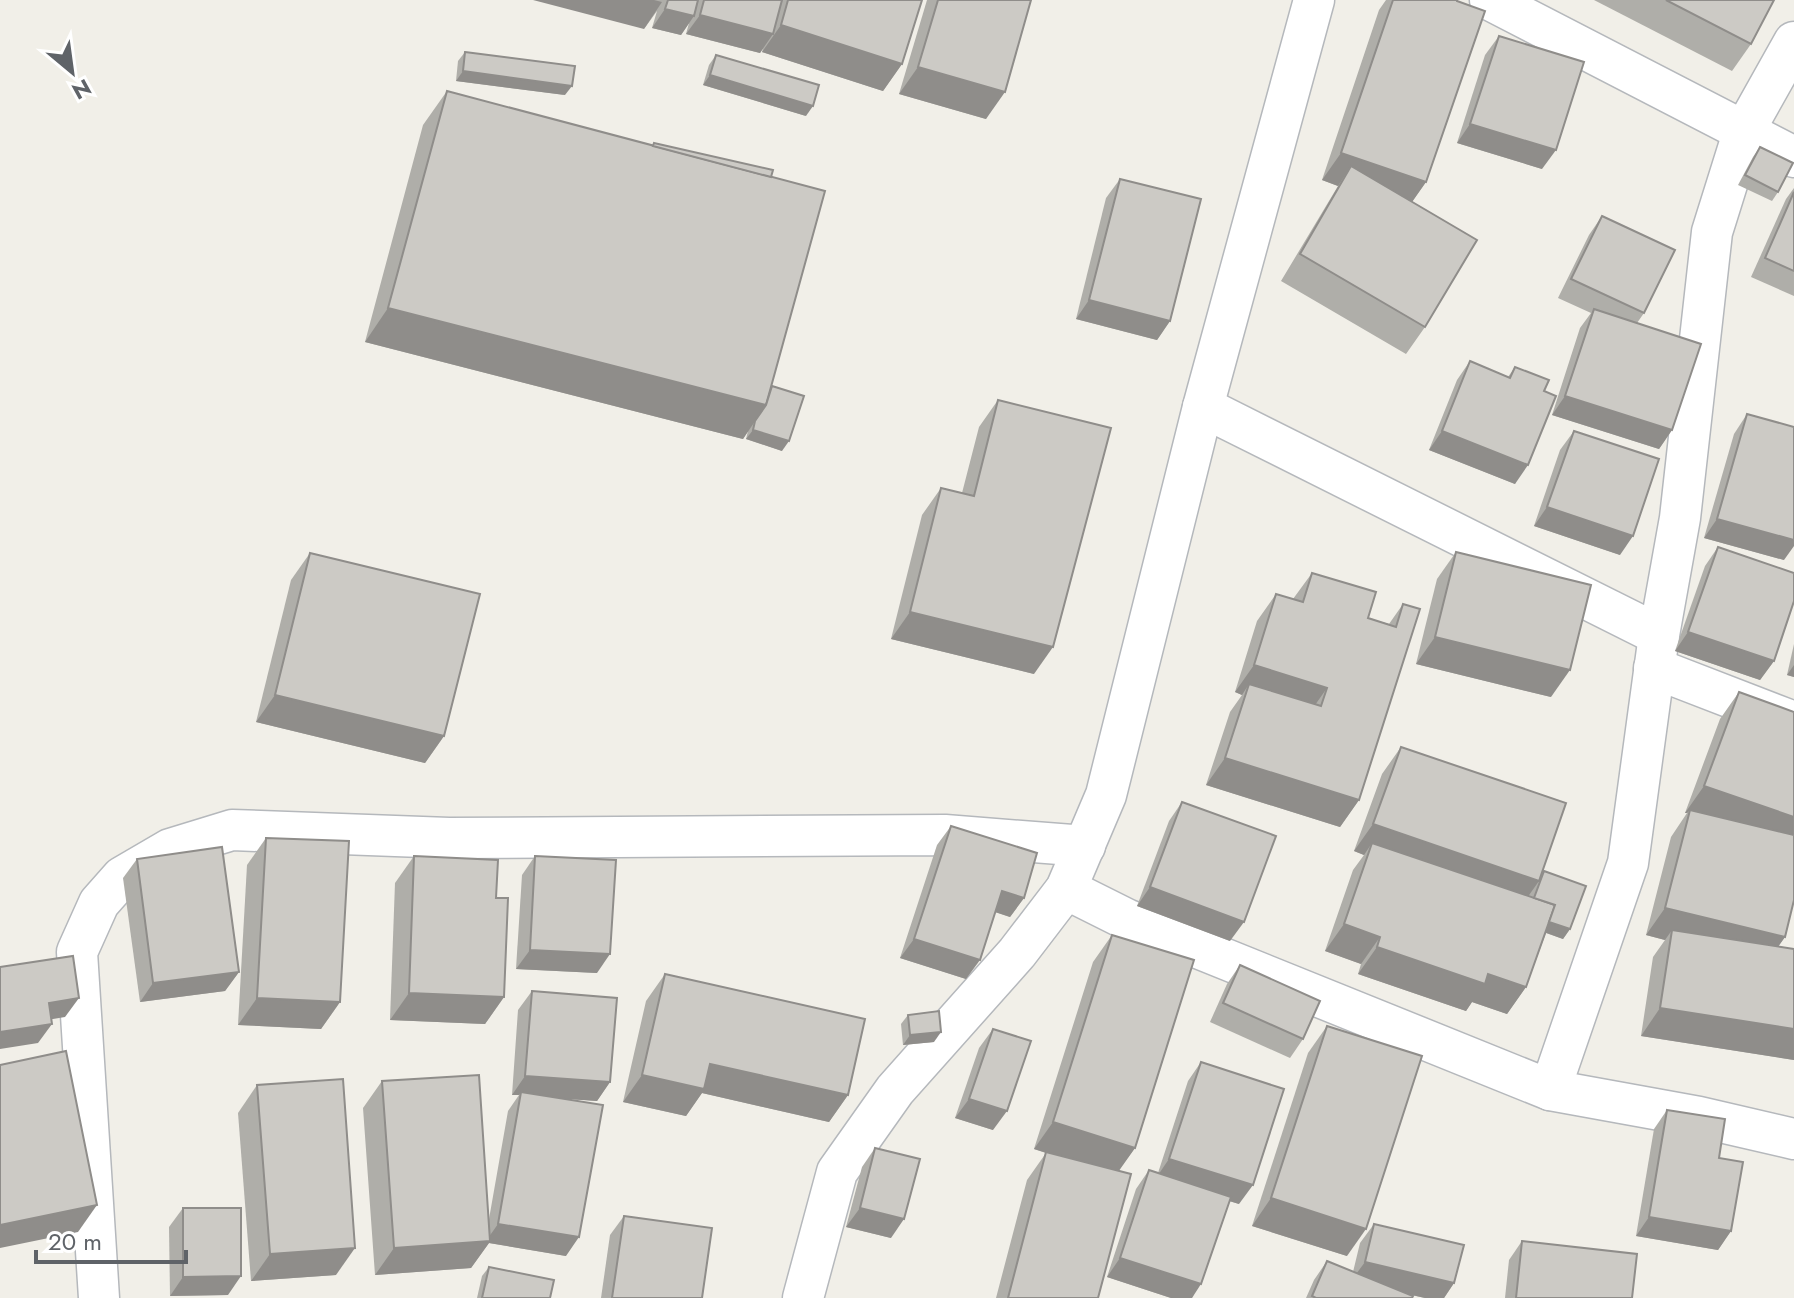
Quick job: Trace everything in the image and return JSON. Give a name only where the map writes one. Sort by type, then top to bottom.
[{"type":"street","points":[[803,1298],[837,1172],[895,1090],[1017,953],[1066,889],[1106,795],[1203,407],[1314,0]]},
{"type":"street","points":[[1490,0],[1794,157]]},
{"type":"street","points":[[1550,1090],[1628,863],[1656,652],[1680,518],[1712,232],[1743,133],[1794,42]]},
{"type":"street","points":[[1203,407],[1656,652],[1794,722]]},
{"type":"street","points":[[99,1298],[77,952],[99,903],[122,877],[170,849],[232,830],[449,838],[945,835],[1085,846]]},
{"type":"street","points":[[1066,889],[1126,919],[1550,1090],[1699,1117],[1794,1139]]},
{"type":"building","points":[[668,0],[698,0],[694,16],[665,9]]},
{"type":"building","points":[[704,0],[782,0],[773,34],[700,15]]},
{"type":"building","points":[[788,0],[922,0],[902,64],[781,25]]},
{"type":"building","points":[[938,0],[1031,0],[1005,92],[918,67]]},
{"type":"building","points":[[1393,0],[1457,0],[1485,11],[1426,182],[1341,153]]},
{"type":"building","points":[[1666,0],[1774,0],[1751,44]]},
{"type":"building","points":[[1499,36],[1584,62],[1556,150],[1470,124]]},
{"type":"building","points":[[465,52],[575,66],[572,86],[463,71]]},
{"type":"building","points":[[716,55],[819,85],[813,106],[710,75]]},
{"type":"building","points":[[447,91],[825,191],[766,405],[388,308]]},
{"type":"building","points":[[654,143],[773,170],[771,177],[653,146]]},
{"type":"building","points":[[1760,147],[1793,163],[1778,192],[1745,175]]},
{"type":"building","points":[[1351,166],[1477,240],[1425,327],[1300,254]]},
{"type":"building","points":[[1120,179],[1201,199],[1170,321],[1089,300]]},
{"type":"building","points":[[1794,192],[1794,271],[1765,258]]},
{"type":"building","points":[[1602,216],[1675,250],[1644,313],[1571,279]]},
{"type":"building","points":[[1594,309],[1701,344],[1672,430],[1565,396]]},
{"type":"building","points":[[1470,361],[1510,378],[1515,367],[1549,380],[1544,391],[1556,396],[1528,465],[1442,431]]},
{"type":"building","points":[[772,386],[804,396],[789,441],[753,430]]},
{"type":"building","points":[[998,400],[1111,428],[1053,647],[910,612],[941,488],[974,496]]},
{"type":"building","points":[[1747,414],[1794,427],[1794,540],[1717,519]]},
{"type":"building","points":[[1574,431],[1659,459],[1633,536],[1547,507]]},
{"type":"building","points":[[1718,547],[1794,573],[1794,601],[1774,661],[1688,632]]},
{"type":"building","points":[[1456,552],[1591,585],[1570,670],[1435,637]]},
{"type":"building","points":[[310,553],[480,594],[444,736],[275,695]]},
{"type":"building","points":[[1312,573],[1376,592],[1368,618],[1396,627],[1403,604],[1420,609],[1359,800],[1225,758],[1249,684],[1321,706],[1327,688],[1254,665],[1276,594],[1303,602]]},
{"type":"building","points":[[1739,692],[1794,712],[1794,817],[1704,786]]},
{"type":"building","points":[[1401,747],[1566,803],[1539,881],[1373,824]]},
{"type":"building","points":[[1182,802],[1276,836],[1244,922],[1150,887]]},
{"type":"building","points":[[1690,810],[1794,835],[1794,900],[1785,937],[1665,908]]},
{"type":"building","points":[[951,826],[1037,853],[1024,898],[1002,891],[980,960],[914,939]]},
{"type":"building","points":[[266,838],[349,841],[340,1002],[257,998]]},
{"type":"building","points":[[1372,843],[1555,905],[1526,987],[1488,974],[1485,984],[1377,947],[1380,937],[1344,924]]},
{"type":"building","points":[[222,847],[239,972],[153,983],[137,859]]},
{"type":"building","points":[[414,856],[498,860],[496,898],[508,898],[504,997],[409,993]]},
{"type":"building","points":[[535,856],[616,860],[610,954],[530,950]]},
{"type":"building","points":[[1544,871],[1586,886],[1570,929],[1549,922],[1555,905],[1534,898]]},
{"type":"building","points":[[1672,930],[1794,949],[1794,1029],[1660,1008]]},
{"type":"building","points":[[1112,935],[1194,960],[1135,1148],[1053,1122]]},
{"type":"building","points":[[73,956],[79,998],[49,1003],[52,1024],[0,1032],[0,967]]},
{"type":"building","points":[[1240,965],[1320,1001],[1303,1039],[1223,1003]]},
{"type":"building","points":[[665,974],[865,1019],[848,1095],[710,1064],[704,1089],[642,1075]]},
{"type":"building","points":[[532,991],[617,998],[610,1082],[525,1076]]},
{"type":"building","points":[[939,1011],[941,1032],[910,1035],[908,1015]]},
{"type":"building","points":[[1327,1026],[1422,1056],[1366,1229],[1271,1198]]},
{"type":"building","points":[[993,1029],[1031,1041],[1007,1111],[969,1099]]},
{"type":"building","points":[[66,1051],[97,1205],[0,1225],[0,1065]]},
{"type":"building","points":[[1201,1062],[1284,1089],[1253,1185],[1169,1159]]},
{"type":"building","points":[[479,1075],[490,1241],[394,1248],[382,1081]]},
{"type":"building","points":[[343,1079],[355,1248],[270,1254],[257,1085]]},
{"type":"building","points":[[521,1092],[603,1105],[579,1237],[498,1224]]},
{"type":"building","points":[[1667,1110],[1725,1119],[1719,1158],[1743,1162],[1731,1231],[1649,1217]]},
{"type":"building","points":[[875,1148],[920,1159],[904,1219],[860,1208]]},
{"type":"building","points":[[1046,1152],[1131,1174],[1098,1298],[1008,1298]]},
{"type":"building","points":[[1149,1170],[1231,1197],[1201,1284],[1120,1258]]},
{"type":"building","points":[[183,1208],[241,1208],[241,1276],[183,1277]]},
{"type":"building","points":[[624,1216],[712,1228],[702,1298],[612,1298]]},
{"type":"building","points":[[1374,1224],[1464,1245],[1454,1283],[1365,1262]]},
{"type":"building","points":[[1522,1241],[1637,1254],[1632,1298],[1516,1298]]},
{"type":"building","points":[[1327,1261],[1413,1296],[1316,1298],[1312,1296]]},
{"type":"building","points":[[489,1267],[554,1280],[550,1298],[482,1298]]}]
